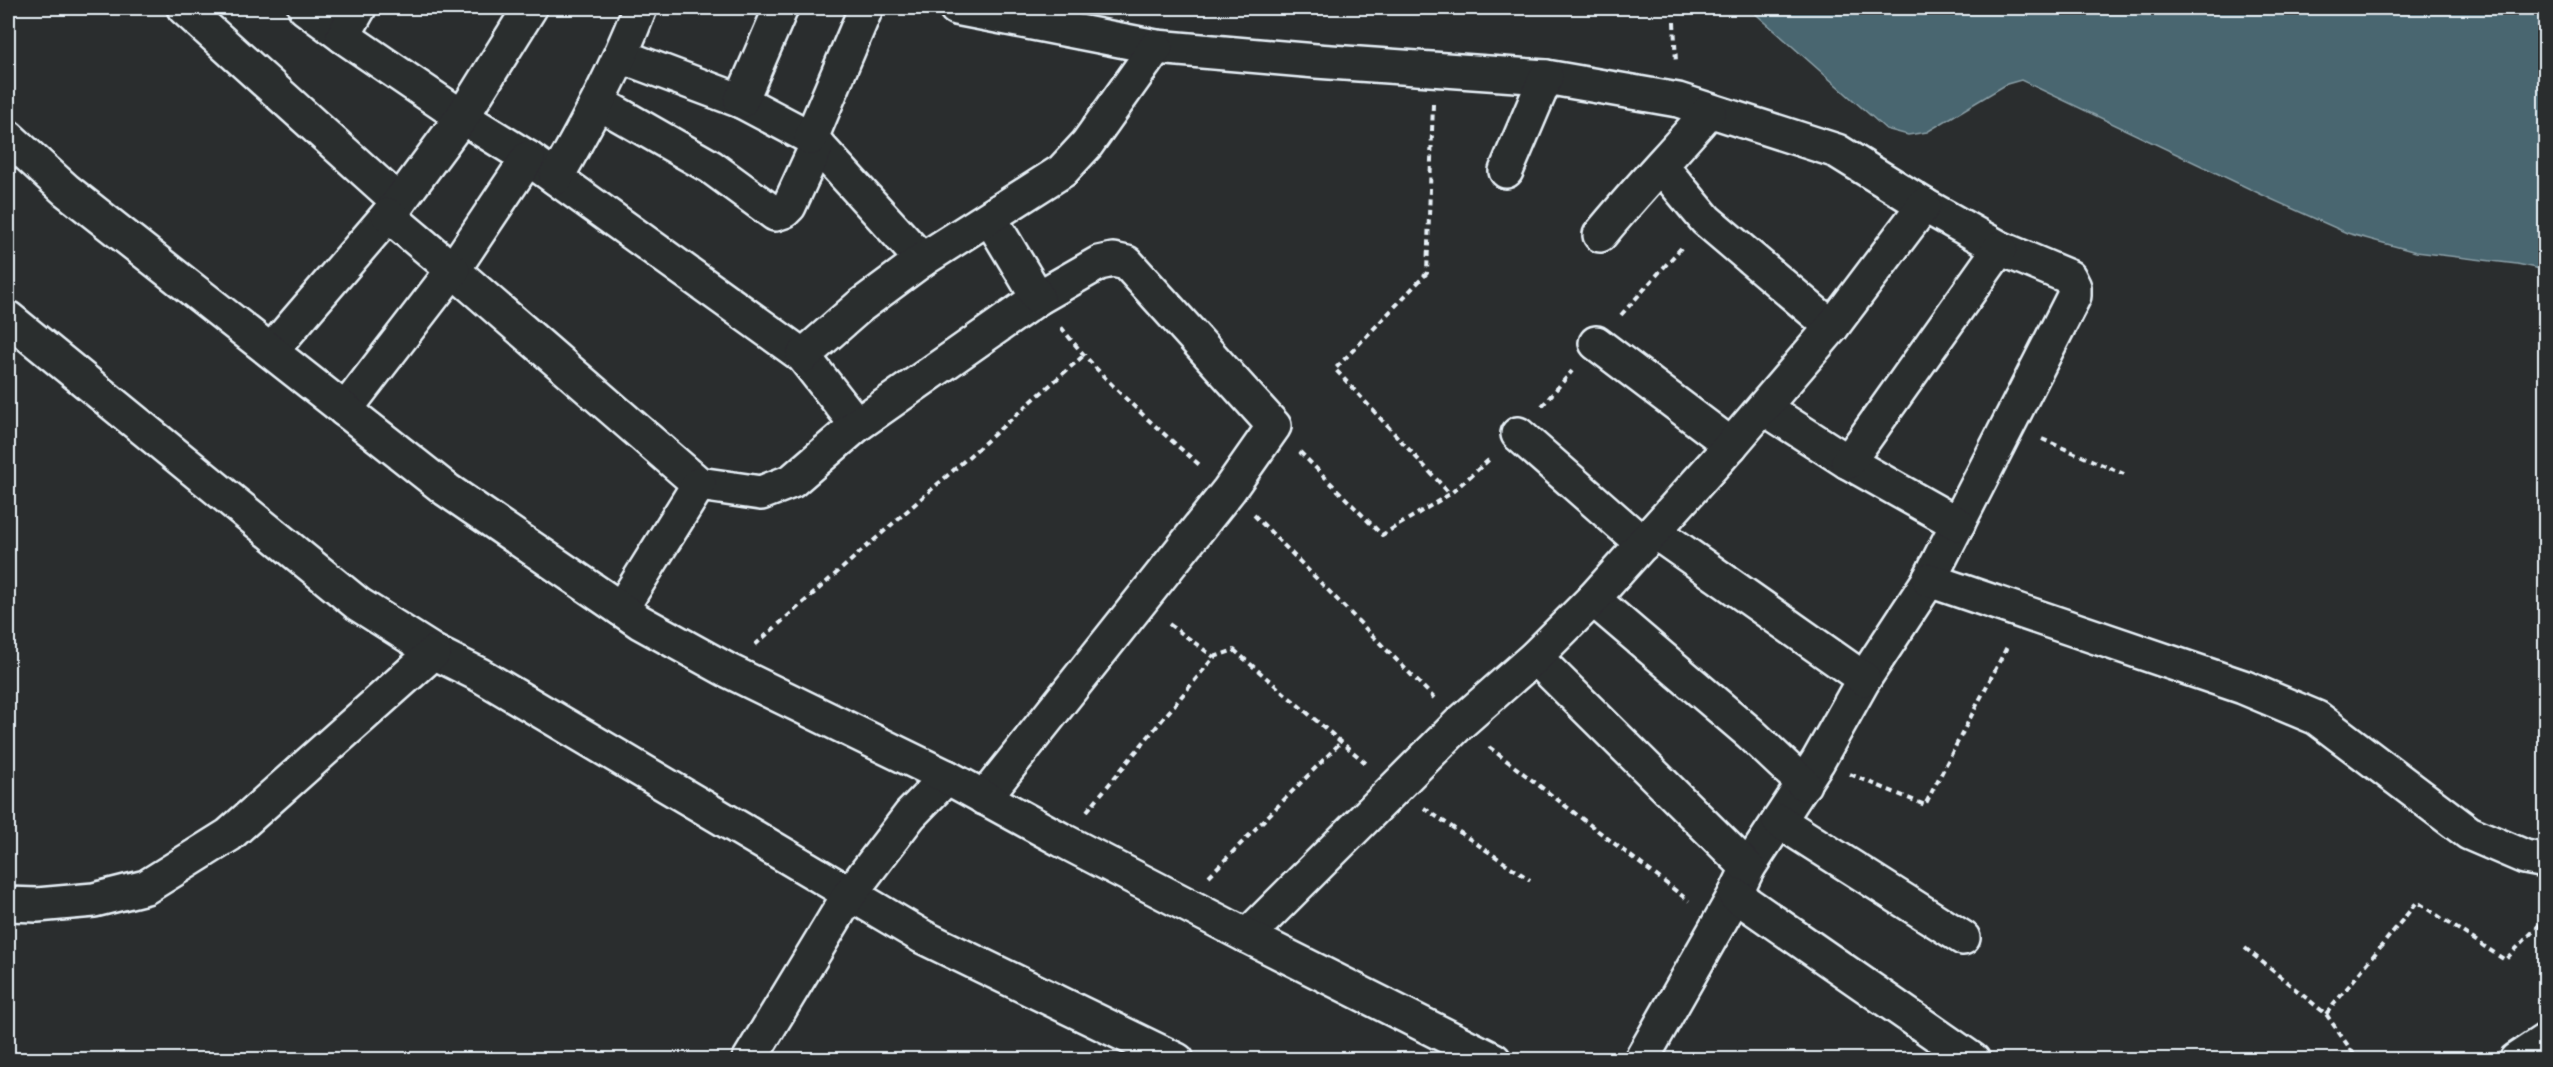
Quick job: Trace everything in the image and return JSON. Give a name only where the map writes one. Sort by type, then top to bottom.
[{"type":"street","points":[[184,8],[394,209],[453,270],[699,484],[761,493],[792,481],[857,425],[1038,298],[1099,263],[1113,260],[1127,264],[1274,426],[1229,490],[984,798]]},
{"type":"street","points":[[305,8],[462,117],[528,158],[803,356],[857,425]]},
{"type":"street","points":[[343,36],[359,8]]},
{"type":"street","points":[[271,351],[394,209],[462,117],[530,8]]},
{"type":"street","points":[[556,178],[599,103],[640,8]]},
{"type":"street","points":[[741,101],[781,8]]},
{"type":"street","points":[[599,103],[711,167],[775,214],[784,211],[789,206],[866,8]]},
{"type":"street","points":[[956,8],[1156,47],[1546,77],[1678,100],[1837,151],[2000,248],[2069,278],[2074,287],[2074,296],[1929,580],[1864,679],[1811,773],[1742,881],[1641,1059]]},
{"type":"street","points":[[803,356],[860,306],[921,260],[990,219],[1062,171],[1087,144],[1156,47]]},
{"type":"street","points":[[621,56],[741,101],[814,141],[921,260]]},
{"type":"street","points":[[1506,171],[1546,77]]},
{"type":"street","points":[[1600,236],[1634,194],[1709,111]]},
{"type":"street","points":[[8,137],[66,190],[447,490],[640,622],[727,670],[947,777],[1062,840],[1247,936],[1494,1059]]},
{"type":"street","points":[[345,410],[453,270],[528,158]]},
{"type":"street","points":[[1661,166],[1706,220],[1832,327]]},
{"type":"street","points":[[1247,936],[1459,724],[1535,657],[1593,599],[1764,408],[1832,327],[1924,204]]},
{"type":"street","points":[[990,219],[1038,298]]},
{"type":"street","points":[[1848,462],[2000,248]]},
{"type":"street","points":[[8,318],[358,604],[434,652],[480,675],[923,937],[1177,1059]]},
{"type":"street","points":[[1596,343],[1731,445]]},
{"type":"street","points":[[1764,408],[1848,462],[1958,525]]},
{"type":"street","points":[[1518,434],[1649,538],[1864,679]]},
{"type":"street","points":[[621,609],[699,484]]},
{"type":"street","points":[[1929,580],[2243,687],[2317,718],[2469,833],[2524,857],[2546,861]]},
{"type":"street","points":[[1593,599],[1750,733],[1811,773]]},
{"type":"street","points":[[8,904],[38,905],[94,900],[146,887],[230,835],[434,652]]},
{"type":"street","points":[[1535,657],[1742,881],[1973,1059]]},
{"type":"street","points":[[749,1059],[849,895],[910,815],[947,777]]},
{"type":"street","points":[[1779,821],[1964,938]]},
{"type":"street","points":[[2516,1059],[2546,1040]]},
{"type":"path","points":[[1434,70],[1427,273],[1335,369],[1450,494]]},
{"type":"path","points":[[1274,426],[1382,535],[1450,494],[1518,434],[1706,220]]},
{"type":"path","points":[[727,670],[1083,356],[1150,423],[1229,490],[1459,724],[1719,924]]},
{"type":"path","points":[[2009,424],[2124,474]]},
{"type":"path","points":[[1139,603],[1214,657]]},
{"type":"path","points":[[1811,773],[1925,805],[2024,614]]},
{"type":"path","points":[[1062,840],[1214,657],[1234,650],[1341,742],[1184,902]]},
{"type":"path","points":[[1394,788],[1530,880]]},
{"type":"path","points":[[2326,1014],[2417,902],[2505,960],[2546,918]]},
{"type":"path","points":[[2245,948],[2326,1014],[2358,1059]]},
{"type":"water","points":[[1749,8],[2545,8],[2545,270],[2517,264],[2416,252],[2347,233],[2021,80],[2007,84],[1927,132],[1908,135],[1886,129]]}]
